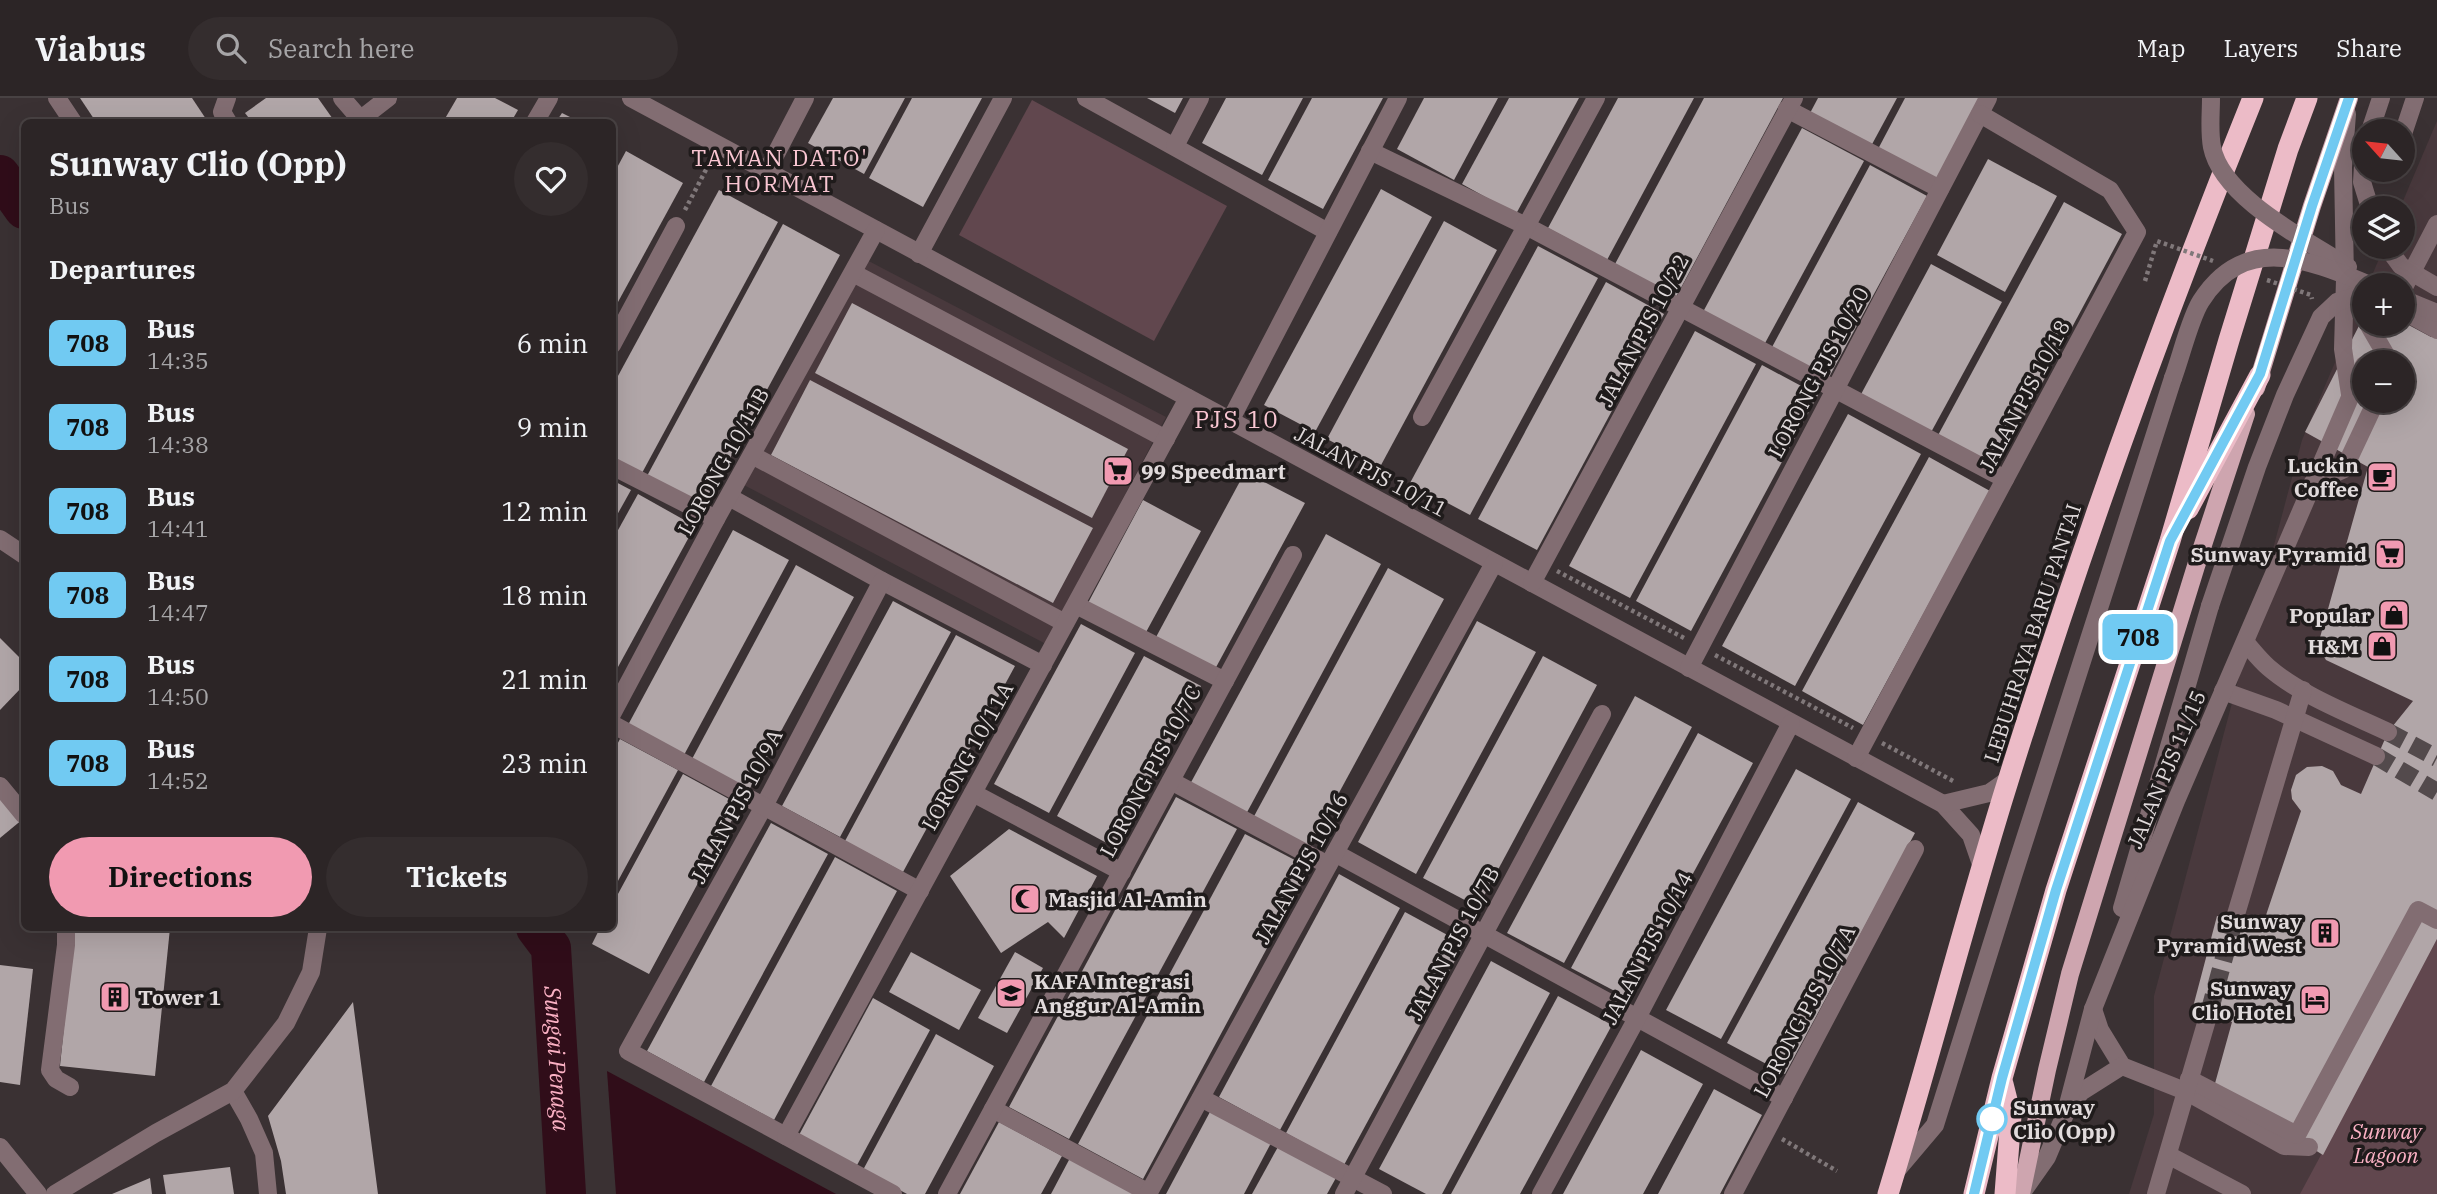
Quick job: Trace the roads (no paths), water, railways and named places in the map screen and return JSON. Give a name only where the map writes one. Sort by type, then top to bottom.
[{"type":"highway","name":"LEBUHRAYA BARU PANTAI","points":[[1888,1194],[1982,867],[2093,523],[2207,212],[2253,98]]},
{"type":"highway","points":[[1974,1194],[2002,1078],[2075,829],[2170,541],[2288,149],[2307,98]]},
{"type":"highway","points":[[2170,541],[2260,374]]},
{"type":"highway","points":[[2002,1078],[2011,1116],[2005,1194]]},
{"type":"main road","points":[[2021,1194],[2070,974],[2200,553],[2349,98]]},
{"type":"street","points":[[57,98],[71,119]]},
{"type":"street","points":[[226,119],[222,112],[228,98]]},
{"type":"street","points":[[342,98],[358,119]]},
{"type":"street","points":[[362,119],[388,98]]},
{"type":"street","points":[[538,119],[549,98]]},
{"type":"street","name":"JALAN PJS 10/11","points":[[631,98],[1943,804],[1971,835],[1982,867]]},
{"type":"street","points":[[767,172],[805,98]]},
{"type":"street","points":[[919,254],[1003,98]]},
{"type":"street","points":[[1086,98],[1328,232]]},
{"type":"street","points":[[1175,146],[1200,98]]},
{"type":"street","points":[[1230,421],[1398,98]]},
{"type":"street","points":[[1422,416],[1596,98]]},
{"type":"street","points":[[2211,98],[2212,149],[2227,177],[2246,200],[2359,273]]},
{"type":"street","points":[[2349,98],[2343,167],[2343,349],[2350,394]]},
{"type":"street","points":[[2374,119],[2381,98]]},
{"type":"street","points":[[2408,119],[2415,98]]},
{"type":"street","points":[[1791,104],[1940,189]]},
{"type":"street","name":"JALAN PJS 10/22","points":[[1532,583],[1791,104]]},
{"type":"street","name":"LORONG PJS 10/20","points":[[1689,668],[1984,106]]},
{"type":"street","name":"JALAN PJS 10/18","points":[[1856,758],[2137,232],[2110,190],[1984,106]]},
{"type":"street","points":[[1370,151],[1526,226],[2005,479]]},
{"type":"street","points":[[2411,273],[2437,224]]},
{"type":"street","points":[[616,338],[676,226]]},
{"type":"street","name":"LORONG 10/11B","points":[[616,706],[876,230]]},
{"type":"street","points":[[1895,1173],[1935,1125],[2173,378],[2200,303],[2220,278],[2242,262],[2275,257],[2317,263],[2352,278]]},
{"type":"street","points":[[2395,259],[2401,267],[2437,287]]},
{"type":"street","points":[[853,273],[1166,439]]},
{"type":"street","points":[[2345,279],[2352,293]]},
{"type":"street","points":[[2352,298],[2337,302],[2321,317],[2258,467],[2210,606],[2093,1009],[2100,1030],[2122,1066],[2187,1085],[2297,1135],[2418,910],[2437,920]]},
{"type":"street","points":[[2415,305],[2437,315]]},
{"type":"street","points":[[2415,318],[2437,330]]},
{"type":"street","points":[[2374,336],[2382,350]]},
{"type":"street","name":"JALAN PJS 11/15","points":[[2371,350],[2378,336]]},
{"type":"street","name":"JALAN PJS 11/15","points":[[2021,1194],[2046,1157],[2066,1112],[2093,1009],[2176,801],[2246,643],[2352,390]]},
{"type":"street","name":"LORONG 10/11A","points":[[786,1136],[1188,398]]},
{"type":"street","points":[[2312,484],[2344,469],[2370,413]]},
{"type":"street","points":[[752,455],[1065,623]]},
{"type":"street","points":[[616,468],[716,519]]},
{"type":"street","points":[[729,497],[1042,666]]},
{"type":"street","points":[[0,539],[21,553]]},
{"type":"street","name":"LORONG PJS 10/7C","points":[[947,1194],[1293,555]]},
{"type":"street","name":"JALAN PJS 10/16","points":[[1148,1193],[1494,563]]},
{"type":"street","name":"JALAN PJS 10/9A","points":[[786,1136],[628,1051],[764,806],[882,581]]},
{"type":"street","points":[[1076,605],[1225,681]]},
{"type":"street","points":[[2246,643],[2266,666],[2303,690],[2388,732]]},
{"type":"street","points":[[2234,921],[2303,690]]},
{"type":"street","points":[[2223,691],[2239,695],[2376,756]]},
{"type":"street","name":"JALAN PJS 10/7B","points":[[1344,1194],[1602,714]]},
{"type":"street","name":"JALAN PJS 10/14","points":[[1541,1194],[1637,1018],[1791,723]]},
{"type":"street","points":[[616,726],[920,891]]},
{"type":"street","points":[[1943,804],[1989,793],[2009,779]]},
{"type":"street","points":[[1171,781],[1484,934],[1784,1098]]},
{"type":"street","points":[[0,786],[21,810]]},
{"type":"street","points":[[973,793],[1122,872]]},
{"type":"street","name":"LORONG PJS 10/7A","points":[[1732,1194],[1915,849]]},
{"type":"street","points":[[66,931],[50,1070],[56,1079],[70,1087]]},
{"type":"street","points":[[55,1194],[156,1133],[233,1091],[286,1023],[311,972],[318,931]]},
{"type":"street","points":[[2156,1194],[2209,1013]]},
{"type":"street","points":[[2066,1112],[2081,1092],[2122,1066]]},
{"type":"street","points":[[2187,1085],[2284,1146],[2309,1147]]},
{"type":"street","points":[[233,1091],[264,1153],[268,1194]]},
{"type":"street","points":[[1201,1097],[1383,1194]]},
{"type":"street","points":[[993,1109],[1148,1193]]},
{"type":"street","points":[[786,1136],[892,1194]]},
{"type":"street","points":[[0,1147],[38,1194]]},
{"type":"street","points":[[2168,1155],[2212,1187],[2242,1194]]},
{"type":"waterway","name":"Sungai Penaga","points":[[0,175],[21,205]]},
{"type":"waterway","name":"Sungai Penaga","points":[[538,931],[551,948],[566,1194]]},
{"type":"tunnel","points":[[2388,732],[2437,758]]},
{"type":"tunnel","points":[[2376,756],[2437,792]]},
{"type":"tunnel","points":[[2209,1013],[2234,921]]},
{"type":"place","name":"99 Speedmart","points":[[1118,471]]},
{"type":"place","name":"Luckin Coffee","points":[[2382,477]]},
{"type":"place","name":"Sunway Pyramid","points":[[2390,554]]},
{"type":"place","name":"Popular","points":[[2394,615]]},
{"type":"place","name":"H&M","points":[[2382,646]]},
{"type":"place","name":"Masjid Al-Amin","points":[[1025,899]]},
{"type":"place","name":"Sunway Pyramid West","points":[[2325,933]]},
{"type":"place","name":"KAFA Integrasi Anggur Al-Amin","points":[[1011,993]]},
{"type":"place","name":"Tower 1","points":[[115,997]]},
{"type":"place","name":"Sunway Clio Hotel","points":[[2315,1000]]},
{"type":"place","name":"Sunway Clio (Opp)","points":[[1992,1119]]},
{"type":"district","name":"TAMAN DATO' HORMAT","points":[[780,170]]},
{"type":"district","name":"PJS 10","points":[[1237,419]]},
{"type":"park label","name":"Sunway Lagoon","points":[[2386,1143]]}]
